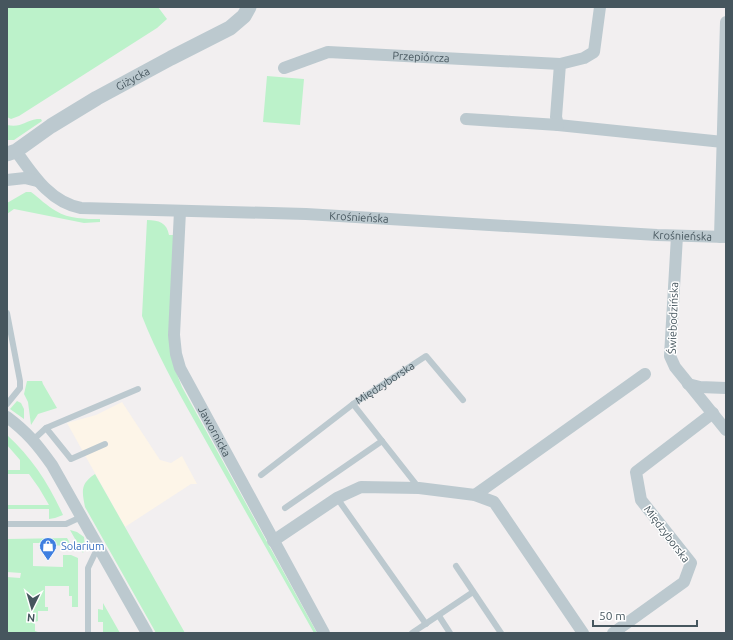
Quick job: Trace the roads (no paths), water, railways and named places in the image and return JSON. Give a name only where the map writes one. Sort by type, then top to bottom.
[{"type":"street","name":"Giżycka","points":[[10,150],[97,98],[230,28],[244,16],[249,7]]},
{"type":"street","name":"Przepiórcza","points":[[284,68],[328,52],[560,64],[584,58],[594,52],[600,7]]},
{"type":"street","points":[[723,237],[723,142],[726,22]]},
{"type":"street","points":[[558,125],[556,117],[560,64]]},
{"type":"street","points":[[466,119],[558,125],[723,142]]},
{"type":"street","points":[[7,166],[10,150]]},
{"type":"street","name":"Krośnieńska","points":[[10,150],[37,181],[60,200],[81,208],[306,214],[677,236],[723,237]]},
{"type":"street","points":[[7,180],[26,178],[37,181]]},
{"type":"street","name":"Jawornicka","points":[[180,211],[174,335],[178,362],[187,383],[324,633]]},
{"type":"street","name":"Świebodzińska","points":[[677,236],[670,356],[675,368],[726,430]]},
{"type":"street","points":[[475,495],[645,374]]},
{"type":"street","points":[[688,384],[700,387],[726,388]]},
{"type":"street","name":"Międzyborska","points":[[613,633],[684,582],[691,563],[641,500],[636,472],[713,413]]},
{"type":"street","points":[[7,416],[26,431],[52,465],[147,633]]},
{"type":"street","points":[[273,541],[337,498],[361,487],[419,488],[475,495],[494,502],[583,633]]},
{"type":"lane","points":[[7,313],[20,388],[7,404]]},
{"type":"lane","name":"Międzyborska","points":[[419,488],[353,404],[426,356],[464,400]]},
{"type":"lane","points":[[33,440],[46,428],[138,389]]},
{"type":"lane","points":[[261,475],[353,404]]},
{"type":"lane","points":[[46,428],[71,460],[104,444]]},
{"type":"lane","points":[[285,508],[382,441]]},
{"type":"lane","points":[[337,498],[426,624]]},
{"type":"lane","points":[[7,524],[66,524],[82,517]]},
{"type":"lane","points":[[88,633],[88,568],[98,547]]},
{"type":"lane","points":[[456,566],[501,633]]},
{"type":"lane","points":[[412,633],[474,592]]},
{"type":"lane","points":[[439,616],[450,633]]},
{"type":"place","name":"Solarium","points":[[48,561]]}]
